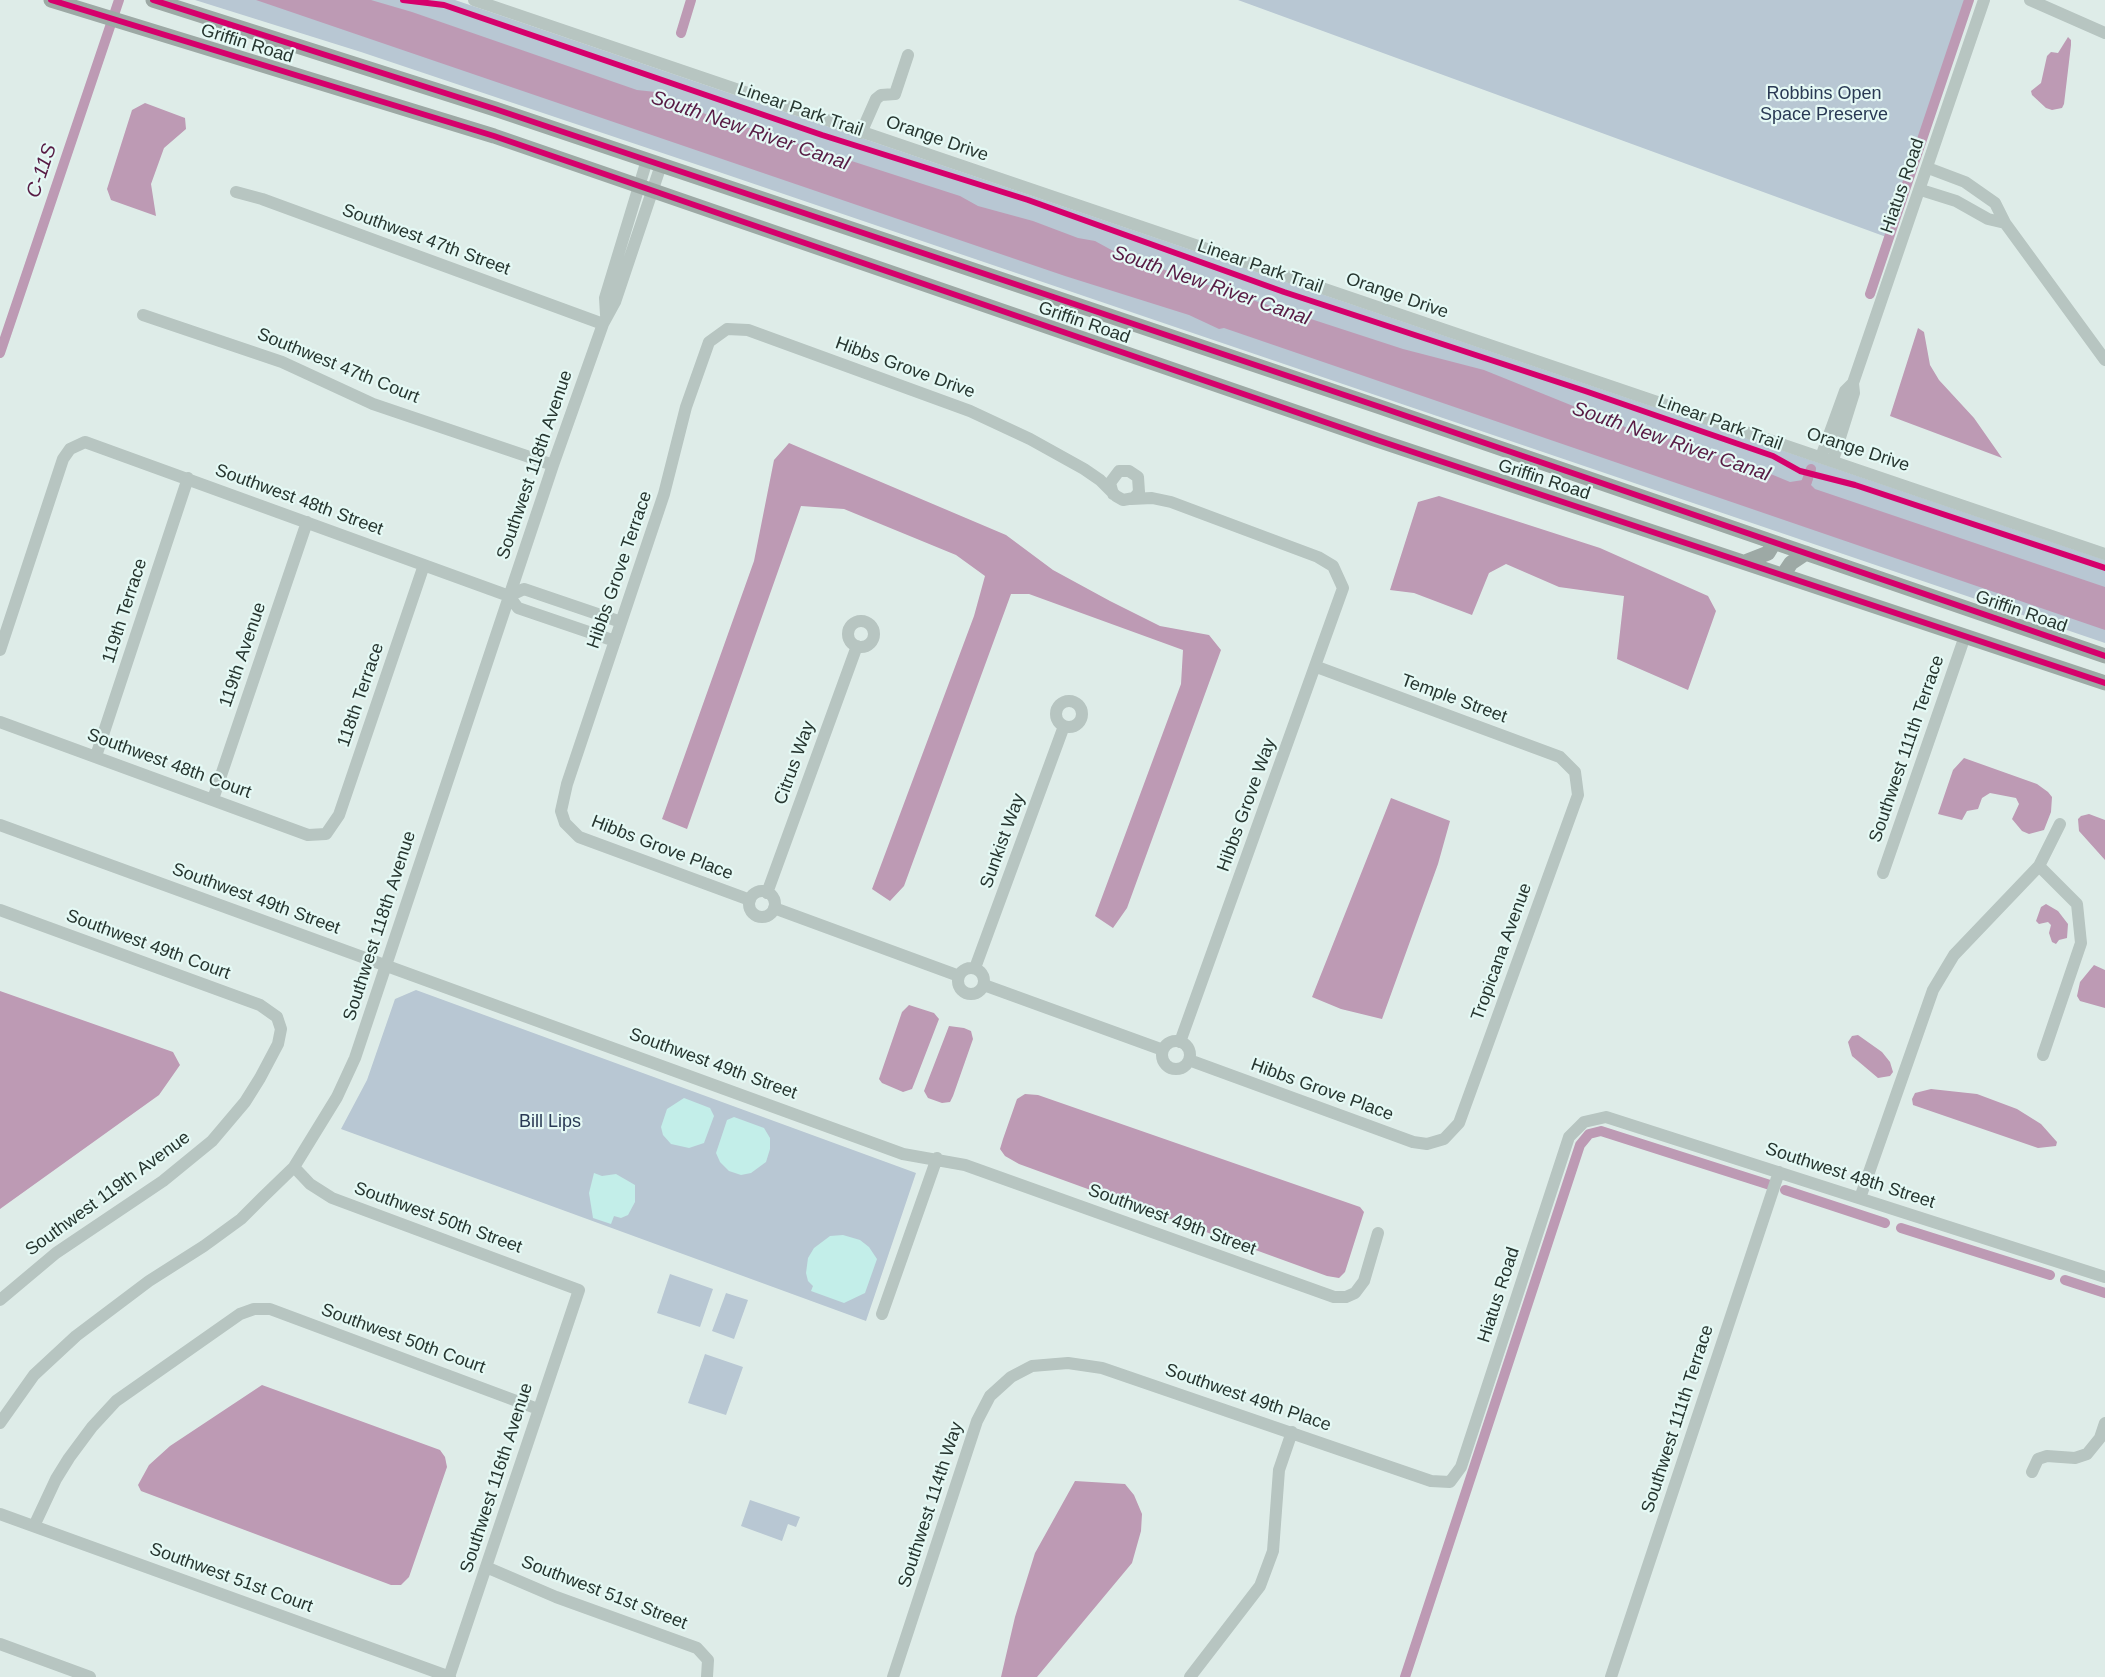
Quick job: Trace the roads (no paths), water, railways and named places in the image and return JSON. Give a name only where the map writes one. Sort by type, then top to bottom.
[{"type":"main road","name":"Griffin Road","points":[[51,0],[494,136],[1377,440],[2105,683]]},
{"type":"main road","name":"Griffin Road","points":[[153,0],[654,163],[2105,656]]},
{"type":"main road","points":[[1745,562],[1768,553],[1774,543]]},
{"type":"main road","points":[[1783,575],[1791,563],[1806,553]]},
{"type":"street","name":"Orange Drive","points":[[474,0],[2105,554]]},
{"type":"street","name":"Hiatus Road","points":[[1827,459],[1845,391],[1854,383],[1984,0]]},
{"type":"street","points":[[2030,0],[2105,33]]},
{"type":"street","points":[[861,133],[876,99],[881,95],[895,94],[909,55]]},
{"type":"street","name":"Southwest 118th Avenue","points":[[0,1423],[15,1399],[53,1355],[100,1316],[241,1219],[294,1167],[309,1145],[346,1078],[553,465],[604,320],[615,302],[645,188],[654,163]]},
{"type":"street","points":[[1928,168],[1965,182],[1995,203],[2005,223],[2105,360]]},
{"type":"street","points":[[1921,190],[1956,201],[1988,219],[2005,223]]},
{"type":"street","name":"Southwest 47th Street","points":[[236,192],[262,199],[604,320]]},
{"type":"street","name":"Southwest 47th Court","points":[[143,315],[282,362],[373,404],[553,465]]},
{"type":"street","name":"Hibbs Grove Drive","points":[[722,332],[733,328],[748,330],[970,411],[1070,461],[1096,477],[1113,494]]},
{"type":"street","name":"Hibbs Grove Terrace","points":[[566,823],[561,811],[563,797],[671,474],[686,407],[709,342],[722,332]]},
{"type":"street","name":"Southwest 48th Street","points":[[0,650],[63,459],[75,445],[91,443],[509,596],[518,608],[615,641]]},
{"type":"street","name":"Hibbs Grove Drive","points":[[1070,461],[1102,471],[1122,470]]},
{"type":"street","points":[[1122,470],[1133,472],[1152,490],[1171,502],[1152,498],[1119,499],[1113,494],[1111,480],[1122,470]]},
{"type":"street","points":[[1130,499],[1139,492],[1138,477]]},
{"type":"street","name":"119th Terrace","points":[[96,756],[188,478]]},
{"type":"street","name":"Hibbs Grove Way","points":[[1171,502],[1318,557],[1333,566],[1340,579],[1342,596],[1180,1042]]},
{"type":"street","name":"119th Avenue","points":[[213,800],[307,522]]},
{"type":"street","name":"118th Terrace","points":[[326,834],[335,825],[339,815],[424,565]]},
{"type":"street","name":"Southwest 48th Street","points":[[509,596],[524,590],[621,622]]},
{"type":"street","name":"Southwest 111th Terrace","points":[[1883,873],[1965,636]]},
{"type":"street","name":"Citrus Way","points":[[767,893],[857,646]]},
{"type":"street","name":"Temple Street","points":[[1317,668],[1560,757],[1575,772]]},
{"type":"street","name":"Southwest 48th Court","points":[[0,722],[308,835],[326,834]]},
{"type":"street","name":"Sunkist Way","points":[[975,968],[1064,726]]},
{"type":"street","name":"Tropicana Avenue","points":[[1444,1139],[1459,1123],[1578,795],[1575,772]]},
{"type":"street","name":"Hibbs Grove Place","points":[[566,823],[573,833],[585,839],[750,900]]},
{"type":"street","points":[[1860,1198],[1933,990],[1954,955],[2039,866],[2060,824]]},
{"type":"street","name":"Southwest 49th Street","points":[[0,825],[903,1154],[937,1158],[965,1165],[1334,1297],[1346,1298],[1355,1293],[1364,1281],[1378,1233]]},
{"type":"street","points":[[2039,866],[2077,904],[2081,943],[2043,1054]]},
{"type":"street","points":[[755,893],[767,893],[774,898],[774,908],[768,916],[759,917],[752,913],[750,900],[755,893]]},
{"type":"street","points":[[774,908],[959,976]]},
{"type":"street","name":"Southwest 49th Court","points":[[0,910],[260,1005],[270,1010],[279,1021]]},
{"type":"street","points":[[967,968],[975,968],[982,973],[984,985],[975,994],[967,993],[960,988],[959,976],[967,968]]},
{"type":"street","points":[[984,985],[1163,1050]]},
{"type":"street","name":"Southwest 119th Avenue","points":[[0,1300],[47,1259],[163,1181],[212,1141],[245,1102],[260,1078],[280,1036],[279,1021]]},
{"type":"street","points":[[1170,1042],[1180,1042],[1189,1051],[1189,1060],[1183,1068],[1168,1068],[1162,1061],[1163,1050],[1170,1042]]},
{"type":"street","name":"Hibbs Grove Place","points":[[1189,1060],[1413,1142],[1427,1144],[1444,1139]]},
{"type":"street","name":"Southwest 48th Street","points":[[1584,1122],[1606,1117],[2105,1277]]},
{"type":"street","name":"Hiatus Road","points":[[1450,1482],[1461,1467],[1569,1137],[1584,1122]]},
{"type":"street","points":[[882,1314],[937,1158]]},
{"type":"street","name":"Southwest 50th Street","points":[[294,1167],[310,1185],[324,1195],[579,1290]]},
{"type":"street","name":"Southwest 111th Terrace","points":[[1611,1677],[1779,1172]]},
{"type":"street","name":"Southwest 116th Avenue","points":[[449,1677],[579,1290]]},
{"type":"street","name":"Southwest 50th Court","points":[[34,1526],[56,1479],[69,1458],[92,1427],[116,1401],[240,1314],[254,1309],[270,1309],[538,1409]]},
{"type":"street","name":"Southwest 49th Place","points":[[1032,1366],[1068,1363],[1102,1368],[1431,1481],[1450,1482]]},
{"type":"street","name":"Southwest 114th Way","points":[[893,1677],[977,1421],[990,1396],[1011,1377],[1032,1366]]},
{"type":"street","points":[[2032,1472],[2038,1459],[2047,1456],[2075,1458],[2087,1454],[2100,1438],[2105,1423]]},
{"type":"street","points":[[1190,1677],[1260,1586],[1273,1551],[1279,1470],[1292,1432]]},
{"type":"street","name":"Southwest 51st Court","points":[[0,1514],[449,1677]]},
{"type":"street","name":"Southwest 51st Street","points":[[486,1567],[556,1597],[693,1646],[707,1657],[707,1677]]},
{"type":"street","points":[[0,1644],[90,1677]]},
{"type":"water","name":"South New River Canal","points":[[256,0],[371,0],[412,12],[637,90],[665,93],[667,99],[678,105],[960,196],[978,206],[1033,221],[1078,238],[1095,241],[1117,253],[1225,291],[1403,349],[1484,370],[1635,431],[1664,437],[1749,465],[1790,482],[1803,480],[1804,475],[1813,479],[1811,485],[1815,489],[2105,587],[2105,630],[1224,328],[1219,329],[1189,315],[1065,276]]},
{"type":"water","points":[[2068,37],[2071,45],[2064,104],[2062,108],[2052,110],[2046,108],[2032,95],[2031,91],[2041,83],[2047,56],[2051,52],[2058,53]]},
{"type":"water","points":[[145,103],[185,118],[186,129],[164,148],[151,184],[156,216],[111,200],[107,189],[132,110]]},
{"type":"water","points":[[1918,328],[1924,332],[1930,365],[1939,380],[1974,418],[2002,458],[1890,416]]},
{"type":"water","points":[[789,443],[1006,535],[1053,570],[1110,601],[1160,626],[1209,635],[1221,650],[1127,908],[1113,928],[1095,916],[1181,684],[1183,650],[1029,594],[1011,594],[904,886],[890,901],[872,889],[974,616],[985,576],[956,555],[844,509],[801,506],[687,829],[662,819],[754,561],[774,460]]},
{"type":"water","points":[[1439,496],[1600,548],[1708,596],[1716,611],[1688,690],[1617,659],[1624,596],[1559,587],[1506,564],[1489,573],[1472,615],[1414,593],[1390,590],[1418,502]]},
{"type":"water","points":[[1964,758],[2037,784],[2048,792],[2052,797],[2051,812],[2044,830],[2029,834],[2022,831],[2012,819],[2019,804],[2016,798],[1990,793],[1982,798],[1978,809],[1967,811],[1962,820],[1938,814],[1953,770]]},
{"type":"water","points":[[1391,798],[1450,821],[1438,864],[1382,1019],[1341,1009],[1312,997]]},
{"type":"water","points":[[2089,814],[2105,820],[2105,860],[2079,831],[2078,819]]},
{"type":"water","points":[[2046,904],[2058,911],[2068,924],[2067,938],[2059,940],[2056,944],[2052,942],[2049,933],[2051,925],[2048,922],[2039,924],[2036,921],[2041,907]]},
{"type":"water","points":[[2094,965],[2105,970],[2105,1008],[2080,1001],[2077,996],[2080,982]]},
{"type":"water","points":[[0,991],[173,1052],[180,1065],[159,1095],[0,1209]]},
{"type":"water","points":[[909,1005],[934,1013],[939,1019],[912,1089],[903,1092],[882,1083],[879,1079],[902,1012]]},
{"type":"water","points":[[949,1026],[971,1031],[973,1039],[953,1096],[950,1102],[942,1103],[928,1098],[924,1091]]},
{"type":"water","points":[[1858,1035],[1882,1052],[1890,1062],[1893,1072],[1890,1076],[1878,1078],[1852,1056],[1848,1042],[1852,1036]]},
{"type":"water","points":[[1931,1089],[1977,1094],[2017,1109],[2041,1124],[2057,1142],[2056,1146],[2038,1148],[1913,1105],[1912,1099],[1915,1093]]},
{"type":"water","points":[[1025,1094],[1038,1095],[1360,1207],[1364,1212],[1345,1272],[1339,1278],[1327,1276],[1019,1164],[1005,1156],[1000,1149],[1017,1099]]},
{"type":"water","points":[[262,1385],[440,1450],[445,1457],[447,1467],[409,1577],[401,1585],[391,1585],[141,1491],[138,1485],[149,1465],[170,1446]]},
{"type":"water","points":[[1075,1481],[1125,1484],[1134,1495],[1142,1514],[1141,1531],[1132,1563],[1037,1677],[1001,1677],[1015,1617],[1035,1553]]},
{"type":"waterway","name":"C-11S","points":[[0,353],[119,0]]},
{"type":"waterway","points":[[681,33],[691,0]]},
{"type":"waterway","points":[[1870,294],[1969,0]]},
{"type":"waterway","points":[[1804,489],[1811,469]]},
{"type":"waterway","points":[[1405,1677],[1580,1145],[1589,1134],[1601,1131],[1770,1185]]},
{"type":"waterway","points":[[1785,1190],[1885,1223]]},
{"type":"waterway","points":[[1901,1228],[2050,1275]]},
{"type":"waterway","points":[[2065,1280],[2105,1293]]},
{"type":"park label","name":"Robbins Open Space Preserve","points":[[1824,104]]},
{"type":"park label","name":"Bill Lips","points":[[550,1122]]}]
